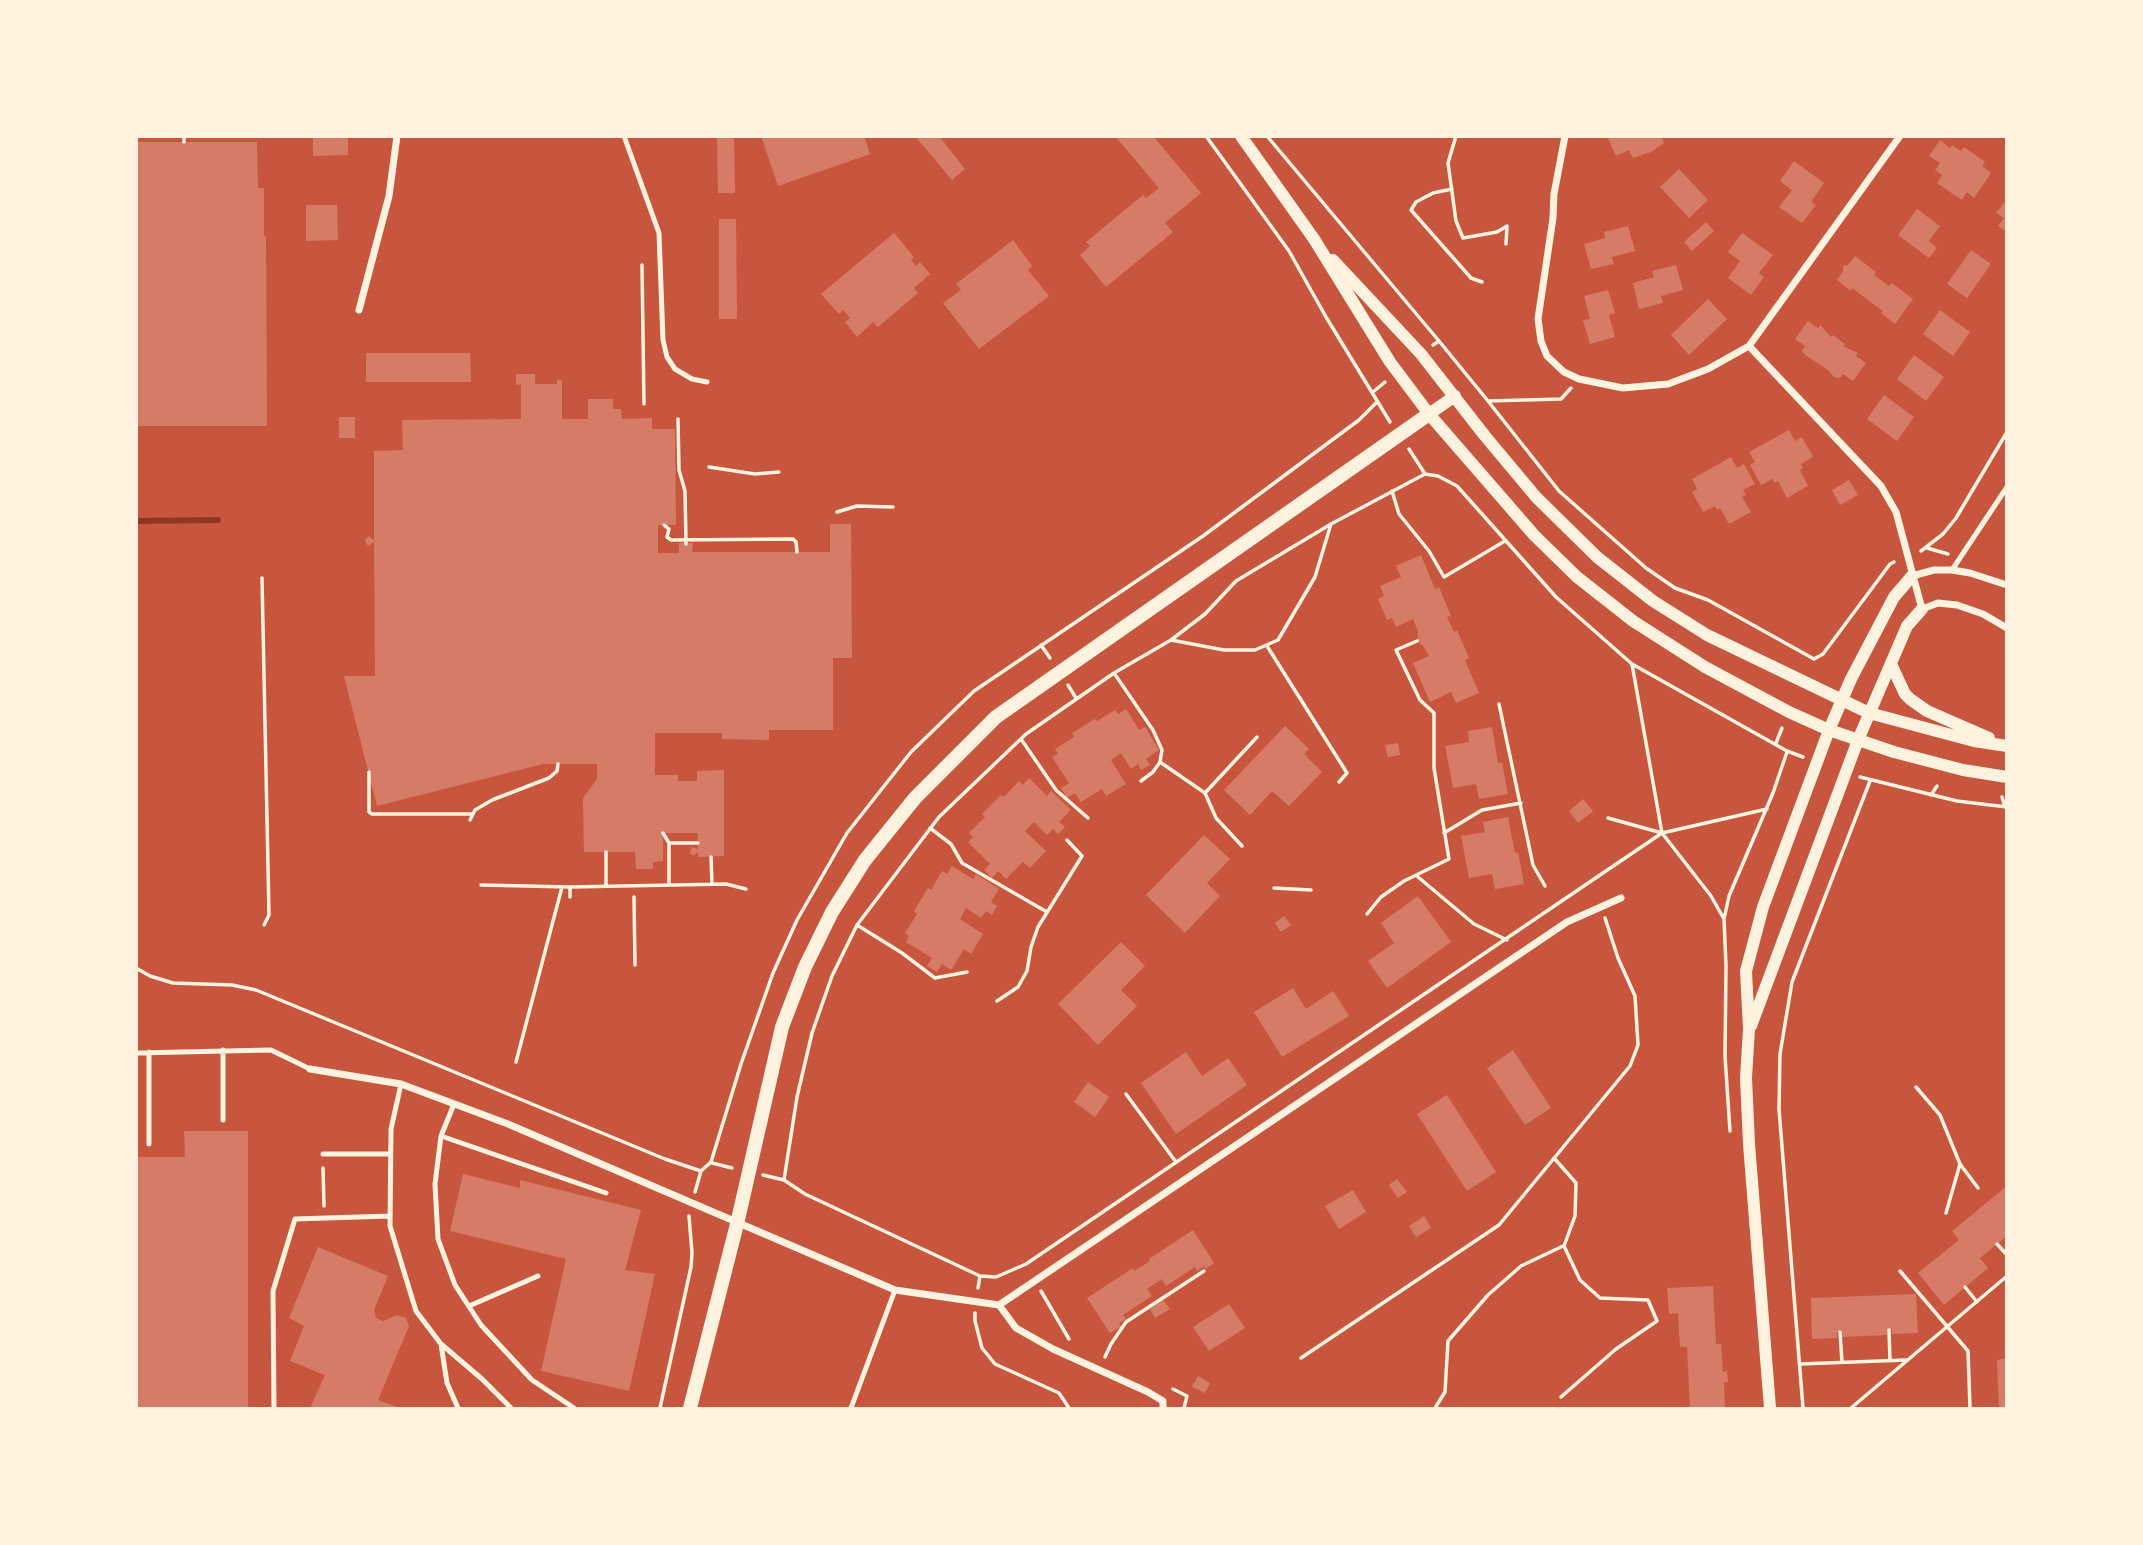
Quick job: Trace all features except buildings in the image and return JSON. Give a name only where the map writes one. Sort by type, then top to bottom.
[{"type":"main road","points":[[690,1409],[737,1224],[782,1027],[805,967],[832,912],[865,860],[915,798],[996,716],[1429,414]]},
{"type":"street","points":[[359,310],[389,196],[397,136]]},
{"type":"street","points":[[1241,136],[1314,239],[1390,362],[1429,414],[1534,535],[1603,599],[1705,667],[1829,730],[1963,769],[2007,777]]},
{"type":"street","points":[[1565,136],[1554,194],[1538,320],[1541,341],[1547,356],[1564,372],[1579,379],[1623,388],[1668,384],[1708,369],[1749,346],[1900,136]]},
{"type":"street","points":[[1314,239],[1422,354],[1536,497],[1606,564],[1653,601],[1707,635],[1842,702],[1869,713],[1974,741],[2006,746]]},
{"type":"street","points":[[1749,346],[1881,486],[1896,512],[1922,609]]},
{"type":"street","points":[[1429,414],[1455,396]]},
{"type":"street","points":[[1770,1409],[1749,1144],[1746,971],[1749,958],[1767,897],[1829,730],[1894,597],[1912,576],[1934,570],[1970,573],[2007,585]]},
{"type":"street","points":[[1749,1029],[1858,740],[1907,626],[1922,609],[1938,603],[1957,605],[1983,614],[2007,628]]},
{"type":"street","points":[[1891,664],[1905,694],[1927,711],[2006,746]]},
{"type":"street","points":[[310,1069],[401,1084],[508,1124],[895,1290],[999,1305],[1567,922],[1621,898]]},
{"type":"street","points":[[999,1305],[1016,1328],[1053,1349],[1148,1392],[1163,1401],[1163,1409]]},
{"type":"lane","points":[[624,136],[659,233],[663,340],[667,357],[675,369],[692,379],[707,382]]},
{"type":"lane","points":[[1952,570],[2007,487]]},
{"type":"lane","points":[[223,1050],[223,1120]]},
{"type":"lane","points":[[136,1053],[271,1050],[310,1069]]},
{"type":"lane","points":[[149,1052],[149,1144]]},
{"type":"lane","points":[[401,1084],[391,1129],[390,1226],[416,1311],[441,1344],[482,1379],[511,1409]]},
{"type":"lane","points":[[454,1104],[441,1136],[435,1184],[438,1239],[455,1285],[481,1325],[532,1380],[574,1409]]},
{"type":"lane","points":[[441,1136],[607,1193]]},
{"type":"lane","points":[[323,1154],[390,1154]]},
{"type":"lane","points":[[274,1409],[273,1292],[295,1219],[390,1216]]},
{"type":"lane","points":[[469,1306],[538,1276]]},
{"type":"lane","points":[[851,1409],[895,1290]]},
{"type":"lane","points":[[441,1344],[447,1383],[458,1409]]},
{"type":"path","points":[[660,1409],[691,1268],[688,1220],[701,1171],[712,1163],[741,1065],[774,973],[797,920],[847,833],[911,752],[974,691],[1203,536],[1359,420],[1376,402],[1373,392],[1289,251],[1206,136]]},
{"type":"path","points":[[1456,136],[1448,163],[1455,221],[1462,238],[1497,232],[1507,226],[1506,244]]},
{"type":"path","points":[[1452,189],[1433,192],[1416,202],[1410,210],[1471,278],[1482,282]]},
{"type":"path","points":[[642,265],[644,404]]},
{"type":"path","points":[[1439,341],[1559,491],[1647,568],[1675,588],[1708,600],[1814,659],[1823,654],[1889,564],[1927,548],[1956,518],[2007,432]]},
{"type":"path","points":[[1488,401],[1561,399],[1579,379]]},
{"type":"path","points":[[678,419],[679,470],[685,491],[686,544]]},
{"type":"path","points":[[709,467],[754,474],[779,472]]},
{"type":"path","points":[[785,1180],[797,1097],[812,1033],[832,976],[857,925],[939,817],[1021,739],[1114,673],[1171,640],[1205,614],[1236,581],[1331,524],[1425,474]]},
{"type":"path","points":[[1392,491],[1399,514],[1429,551],[1444,577],[1505,541]]},
{"type":"path","points":[[837,512],[857,506],[893,507]]},
{"type":"path","points":[[1171,640],[1224,650],[1255,650],[1278,640],[1315,577],[1331,524]]},
{"type":"path","points":[[664,525],[669,529],[667,537],[671,540],[793,539],[797,552]]},
{"type":"path","points":[[262,578],[269,915],[264,925]]},
{"type":"path","points":[[1367,914],[1381,897],[1404,881],[1417,877],[1449,859],[1434,768],[1434,713],[1420,700],[1396,650],[1417,640]]},
{"type":"path","points":[[1267,646],[1347,773],[1339,782]]},
{"type":"path","points":[[1632,664],[1662,833],[1711,896],[1724,919]]},
{"type":"path","points":[[1114,673],[1158,739],[1162,750],[1160,762],[1153,772],[1141,781]]},
{"type":"path","points":[[1499,704],[1534,865],[1545,886]]},
{"type":"path","points":[[1205,793],[1257,737]]},
{"type":"path","points":[[1021,739],[1056,790],[1088,818]]},
{"type":"path","points":[[1727,966],[1724,919],[1729,896],[1767,809],[1787,751]]},
{"type":"path","points":[[1160,762],[1205,793],[1216,817],[1242,846]]},
{"type":"path","points":[[470,820],[475,810],[492,800],[549,778],[557,771],[558,764]]},
{"type":"path","points":[[369,772],[369,813],[473,814]]},
{"type":"path","points":[[1803,1409],[1779,1109],[1780,1054],[1792,982],[1870,781]]},
{"type":"path","points":[[1931,795],[1937,786]]},
{"type":"path","points":[[2002,797],[2005,807]]},
{"type":"path","points":[[1444,833],[1482,810],[1521,803]]},
{"type":"path","points":[[712,1163],[785,1180],[805,1194],[979,1276],[996,1277],[1026,1264],[1662,833],[1767,809]]},
{"type":"path","points":[[1608,818],[1662,833]]},
{"type":"path","points":[[930,828],[951,844],[962,863],[1047,912]]},
{"type":"path","points":[[663,833],[669,843],[669,885]]},
{"type":"path","points":[[997,1001],[1018,987],[1027,971],[1035,937],[1047,912],[1082,856],[1067,840]]},
{"type":"path","points":[[669,843],[698,844]]},
{"type":"path","points":[[606,852],[606,886]]},
{"type":"path","points":[[711,857],[712,884]]},
{"type":"path","points":[[1417,877],[1474,924],[1507,940]]},
{"type":"path","points":[[481,885],[570,887],[726,884],[746,889]]},
{"type":"path","points":[[516,1062],[562,887]]},
{"type":"path","points":[[570,887],[570,897]]},
{"type":"path","points":[[1274,888],[1311,890]]},
{"type":"path","points":[[635,897],[635,965]]},
{"type":"path","points":[[1301,1358],[1499,1226],[1630,1066],[1638,1045],[1635,996],[1618,958],[1601,906]]},
{"type":"path","points":[[857,925],[902,953],[935,978],[967,972]]},
{"type":"path","points":[[136,968],[150,976],[173,983],[232,985],[256,990],[665,1159],[701,1171]]},
{"type":"path","points":[[1916,1087],[1940,1115],[1960,1164],[1978,1188]]},
{"type":"path","points":[[1126,1094],[1177,1163]]},
{"type":"path","points":[[323,1154],[324,1218]]},
{"type":"path","points":[[1554,1158],[1576,1183],[1574,1216],[1564,1246],[1580,1280],[1600,1298],[1648,1300],[1657,1321],[1616,1349],[1562,1397]]},
{"type":"path","points":[[1946,1213],[1960,1164]]},
{"type":"path","points":[[1997,1244],[2007,1255]]},
{"type":"path","points":[[1435,1409],[1445,1392],[1448,1341],[1488,1295],[1521,1266],[1564,1246]]},
{"type":"path","points":[[1104,1359],[1126,1322],[1204,1271]]},
{"type":"path","points":[[1900,1271],[1968,1351],[1970,1409]]},
{"type":"path","points":[[979,1276],[975,1321],[982,1348],[995,1364],[1059,1394],[1069,1409]]},
{"type":"path","points":[[1851,1409],[2007,1276]]},
{"type":"path","points":[[1036,1281],[1070,1342]]},
{"type":"path","points":[[1965,1287],[1977,1302]]},
{"type":"path","points":[[1889,1330],[1890,1360]]},
{"type":"path","points":[[1840,1332],[1842,1362]]},
{"type":"path","points":[[1800,1364],[1908,1360]]},
{"type":"path","points":[[1165,1386],[1187,1396],[1184,1409]]},
{"type":"waterway","points":[[136,521],[218,520]]}]
